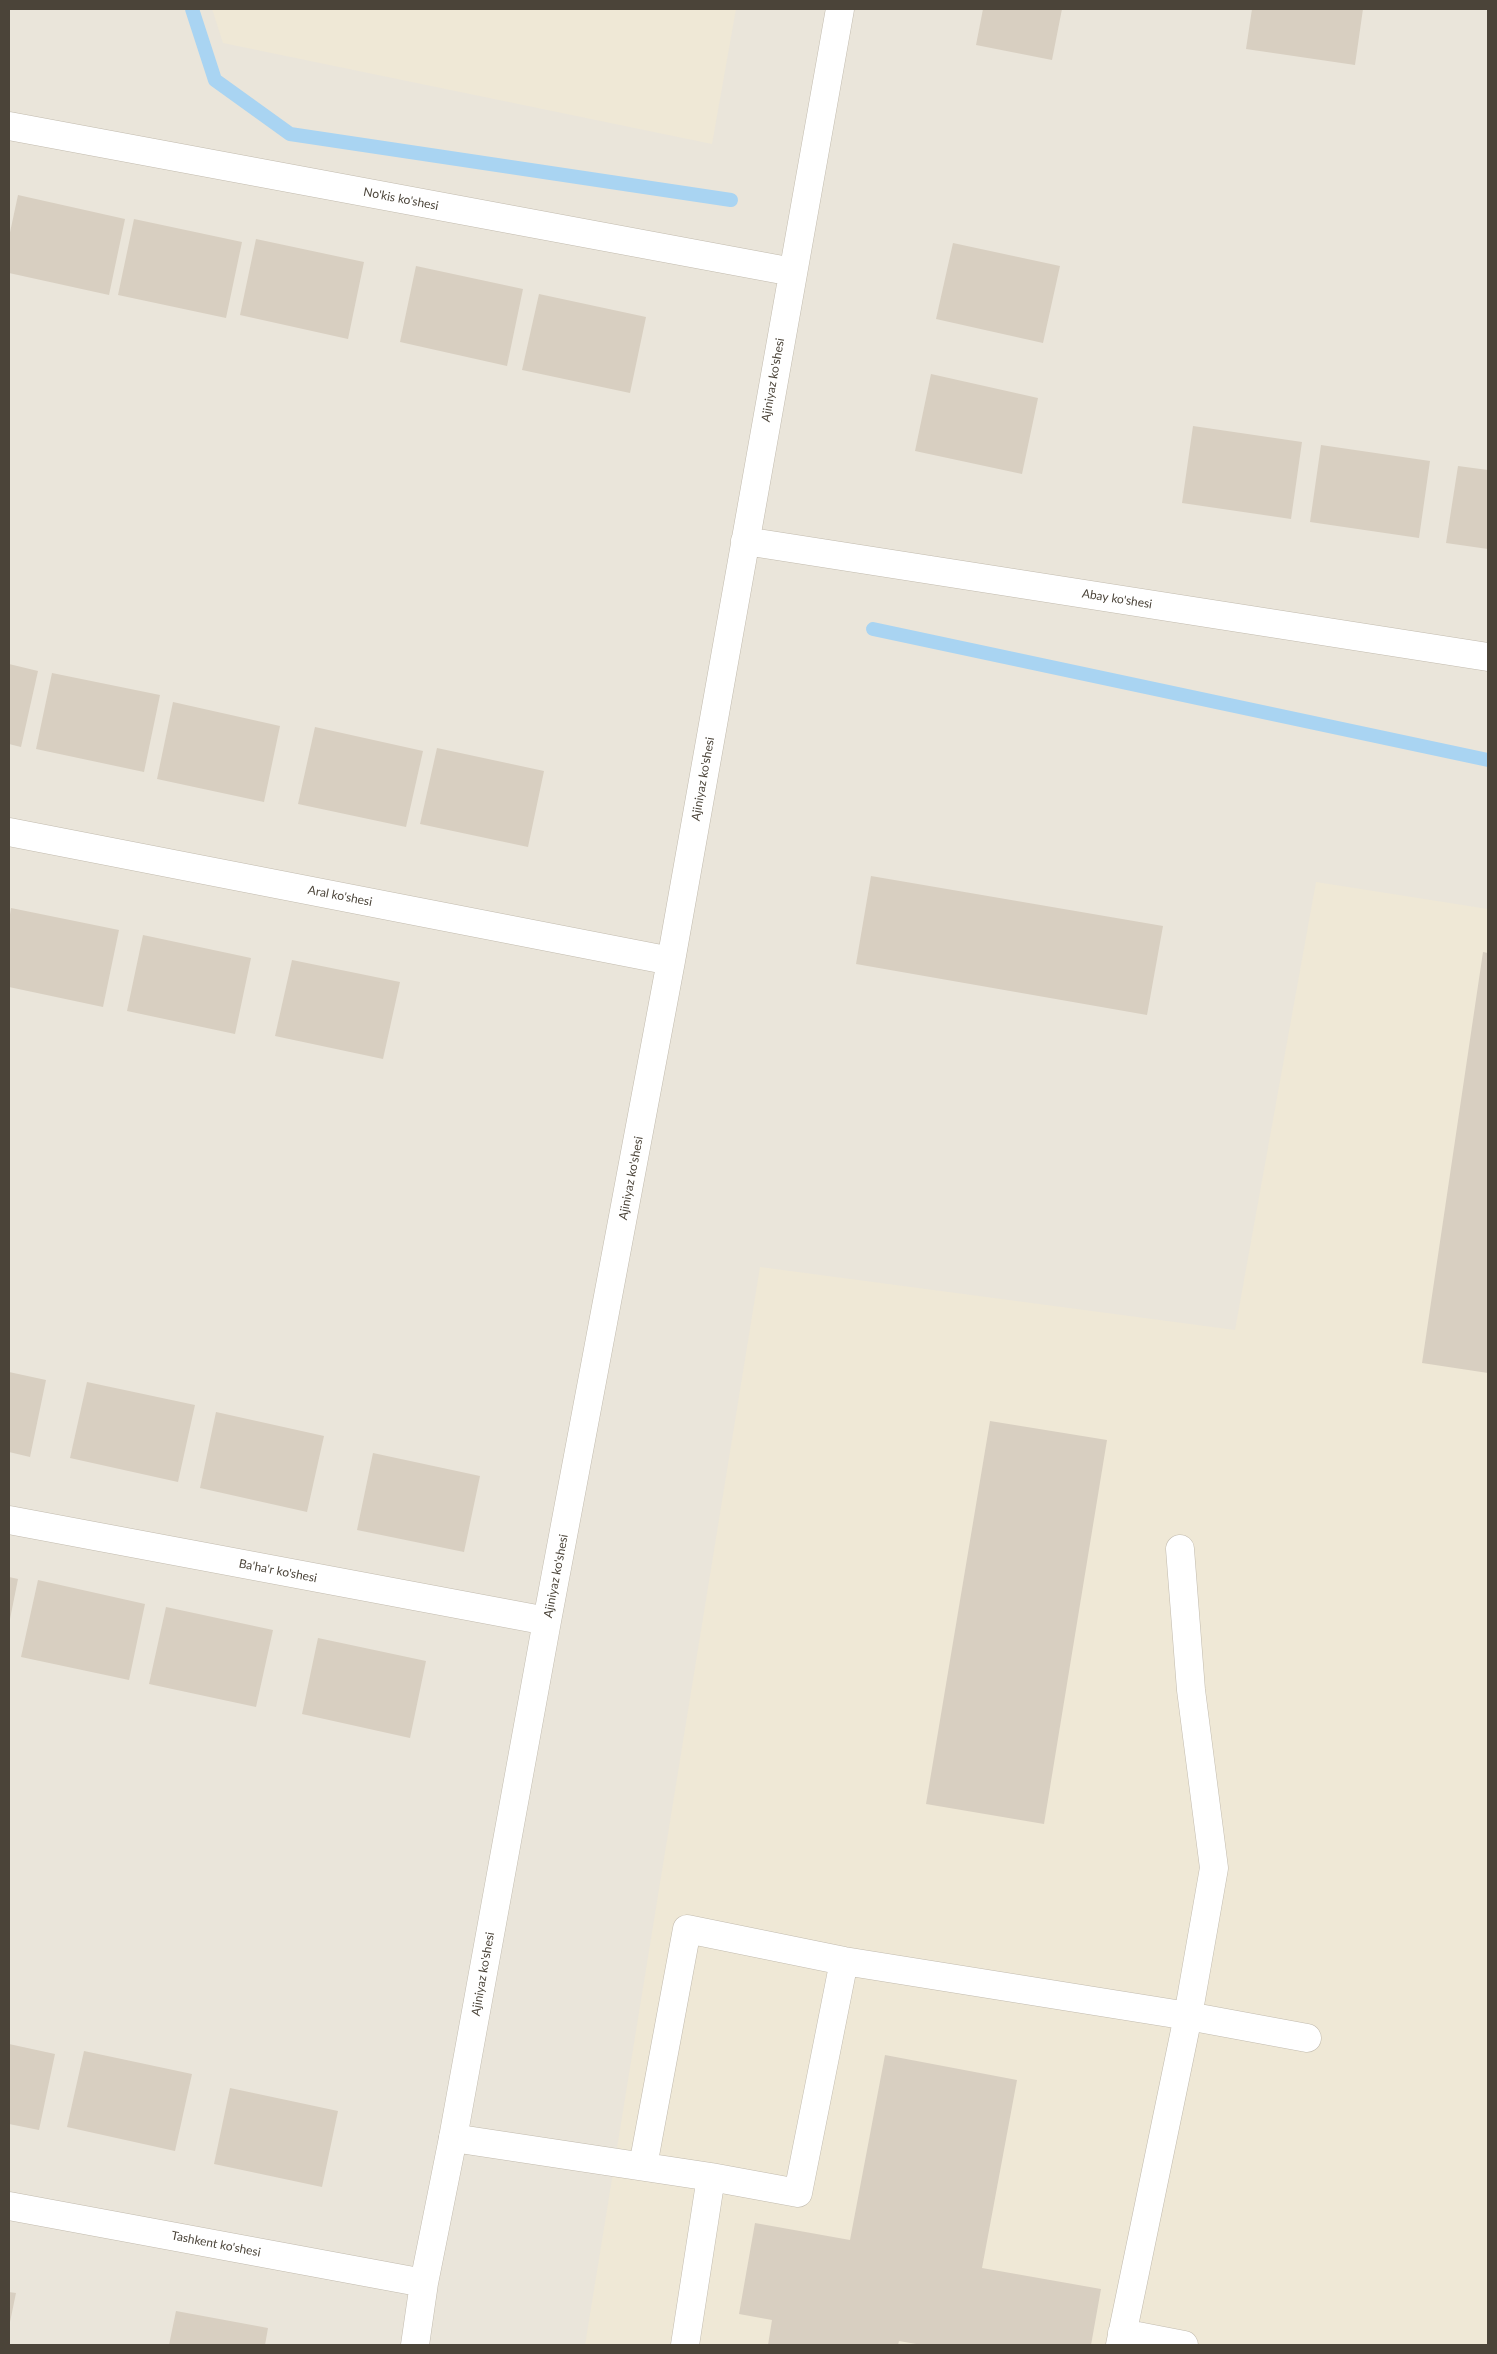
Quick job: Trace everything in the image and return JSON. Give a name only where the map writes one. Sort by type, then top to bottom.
[{"type":"street","name":"Ajiniyaz ko'shesi","points":[[415,2345],[424,2283],[453,2138],[547,1621],[671,961],[840,9]]},
{"type":"street","name":"No'kis ko'shesi","points":[[9,126],[793,272]]},
{"type":"street","name":"Abay ko'shesi","points":[[745,541],[1488,657]]},
{"type":"street","name":"Aral ko'shesi","points":[[9,832],[671,961]]},
{"type":"street","name":"Ba'ha'r ko'shesi","points":[[9,1520],[547,1621]]},
{"type":"street","points":[[1180,1548],[1191,1690],[1214,1868],[1188,2016],[1121,2339],[1184,2345]]},
{"type":"street","points":[[643,2166],[687,1928],[844,1962],[1188,2016],[1307,2038]]},
{"type":"street","points":[[453,2138],[643,2166],[798,2193],[844,1962]]},
{"type":"street","points":[[685,2345],[711,2177]]},
{"type":"street","name":"Tashkent ko'shesi","points":[[9,2206],[424,2283]]},
{"type":"shaded area","points":[[9,9],[1488,9],[1488,2345],[9,2345]]},
{"type":"shaded area","points":[[212,9],[736,9],[712,144],[223,43]]},
{"type":"shaded area","points":[[1316,882],[1488,909],[1488,2345],[585,2345],[760,1267],[1235,1330]]},
{"type":"building","points":[[983,9],[1062,9],[1052,60],[976,45]]},
{"type":"building","points":[[1252,9],[1363,9],[1355,65],[1246,49]]},
{"type":"building","points":[[18,195],[125,219],[109,295],[9,273],[9,237]]},
{"type":"building","points":[[134,219],[242,242],[226,318],[118,295]]},
{"type":"building","points":[[256,239],[364,262],[348,339],[240,315]]},
{"type":"building","points":[[953,243],[1060,266],[1043,343],[936,319]]},
{"type":"building","points":[[416,266],[523,289],[507,366],[400,342]]},
{"type":"building","points":[[539,294],[646,317],[630,393],[522,370]]},
{"type":"building","points":[[931,374],[1038,398],[1022,474],[915,451]]},
{"type":"building","points":[[1193,426],[1302,442],[1291,519],[1182,503]]},
{"type":"building","points":[[1321,445],[1430,461],[1419,538],[1310,522]]},
{"type":"building","points":[[1458,466],[1488,470],[1488,549],[1446,543]]},
{"type":"building","points":[[9,664],[38,671],[21,747],[9,744]]},
{"type":"building","points":[[52,673],[160,695],[144,772],[36,749]]},
{"type":"building","points":[[173,702],[280,726],[264,802],[157,779]]},
{"type":"building","points":[[315,727],[423,751],[406,827],[298,804]]},
{"type":"building","points":[[437,748],[544,771],[528,847],[420,824]]},
{"type":"building","points":[[871,876],[1163,926],[1147,1015],[856,964]]},
{"type":"building","points":[[11,908],[119,930],[103,1007],[9,987],[9,921]]},
{"type":"building","points":[[143,935],[251,958],[235,1034],[127,1011]]},
{"type":"building","points":[[1483,952],[1488,953],[1488,1373],[1422,1363]]},
{"type":"building","points":[[292,960],[400,982],[383,1059],[275,1036]]},
{"type":"building","points":[[9,1372],[46,1380],[30,1457],[9,1452]]},
{"type":"building","points":[[87,1382],[195,1405],[178,1482],[70,1458]]},
{"type":"building","points":[[216,1412],[324,1436],[307,1512],[200,1488]]},
{"type":"building","points":[[990,1421],[1107,1440],[1044,1824],[926,1804]]},
{"type":"building","points":[[373,1453],[480,1476],[464,1552],[357,1530]]},
{"type":"building","points":[[9,1577],[18,1579],[10,1619],[9,1619]]},
{"type":"building","points":[[38,1580],[145,1604],[129,1680],[21,1657]]},
{"type":"building","points":[[166,1607],[273,1630],[256,1707],[149,1684]]},
{"type":"building","points":[[318,1638],[426,1661],[410,1738],[302,1714]]},
{"type":"building","points":[[9,2044],[55,2054],[39,2130],[9,2124]]},
{"type":"building","points":[[84,2051],[192,2074],[175,2151],[67,2127]]},
{"type":"building","points":[[885,2055],[1017,2080],[982,2268],[1101,2289],[1091,2345],[922,2345],[899,2341],[898,2345],[768,2345],[772,2320],[739,2314],[755,2223],[850,2240]]},
{"type":"building","points":[[230,2088],[338,2111],[322,2187],[214,2164]]},
{"type":"building","points":[[9,2292],[16,2293],[10,2322],[9,2322]]},
{"type":"building","points":[[176,2311],[268,2328],[265,2345],[169,2345]]},
{"type":"waterway","points":[[192,9],[215,80],[290,134],[731,200]]},
{"type":"waterway","points":[[873,629],[1488,760]]}]
